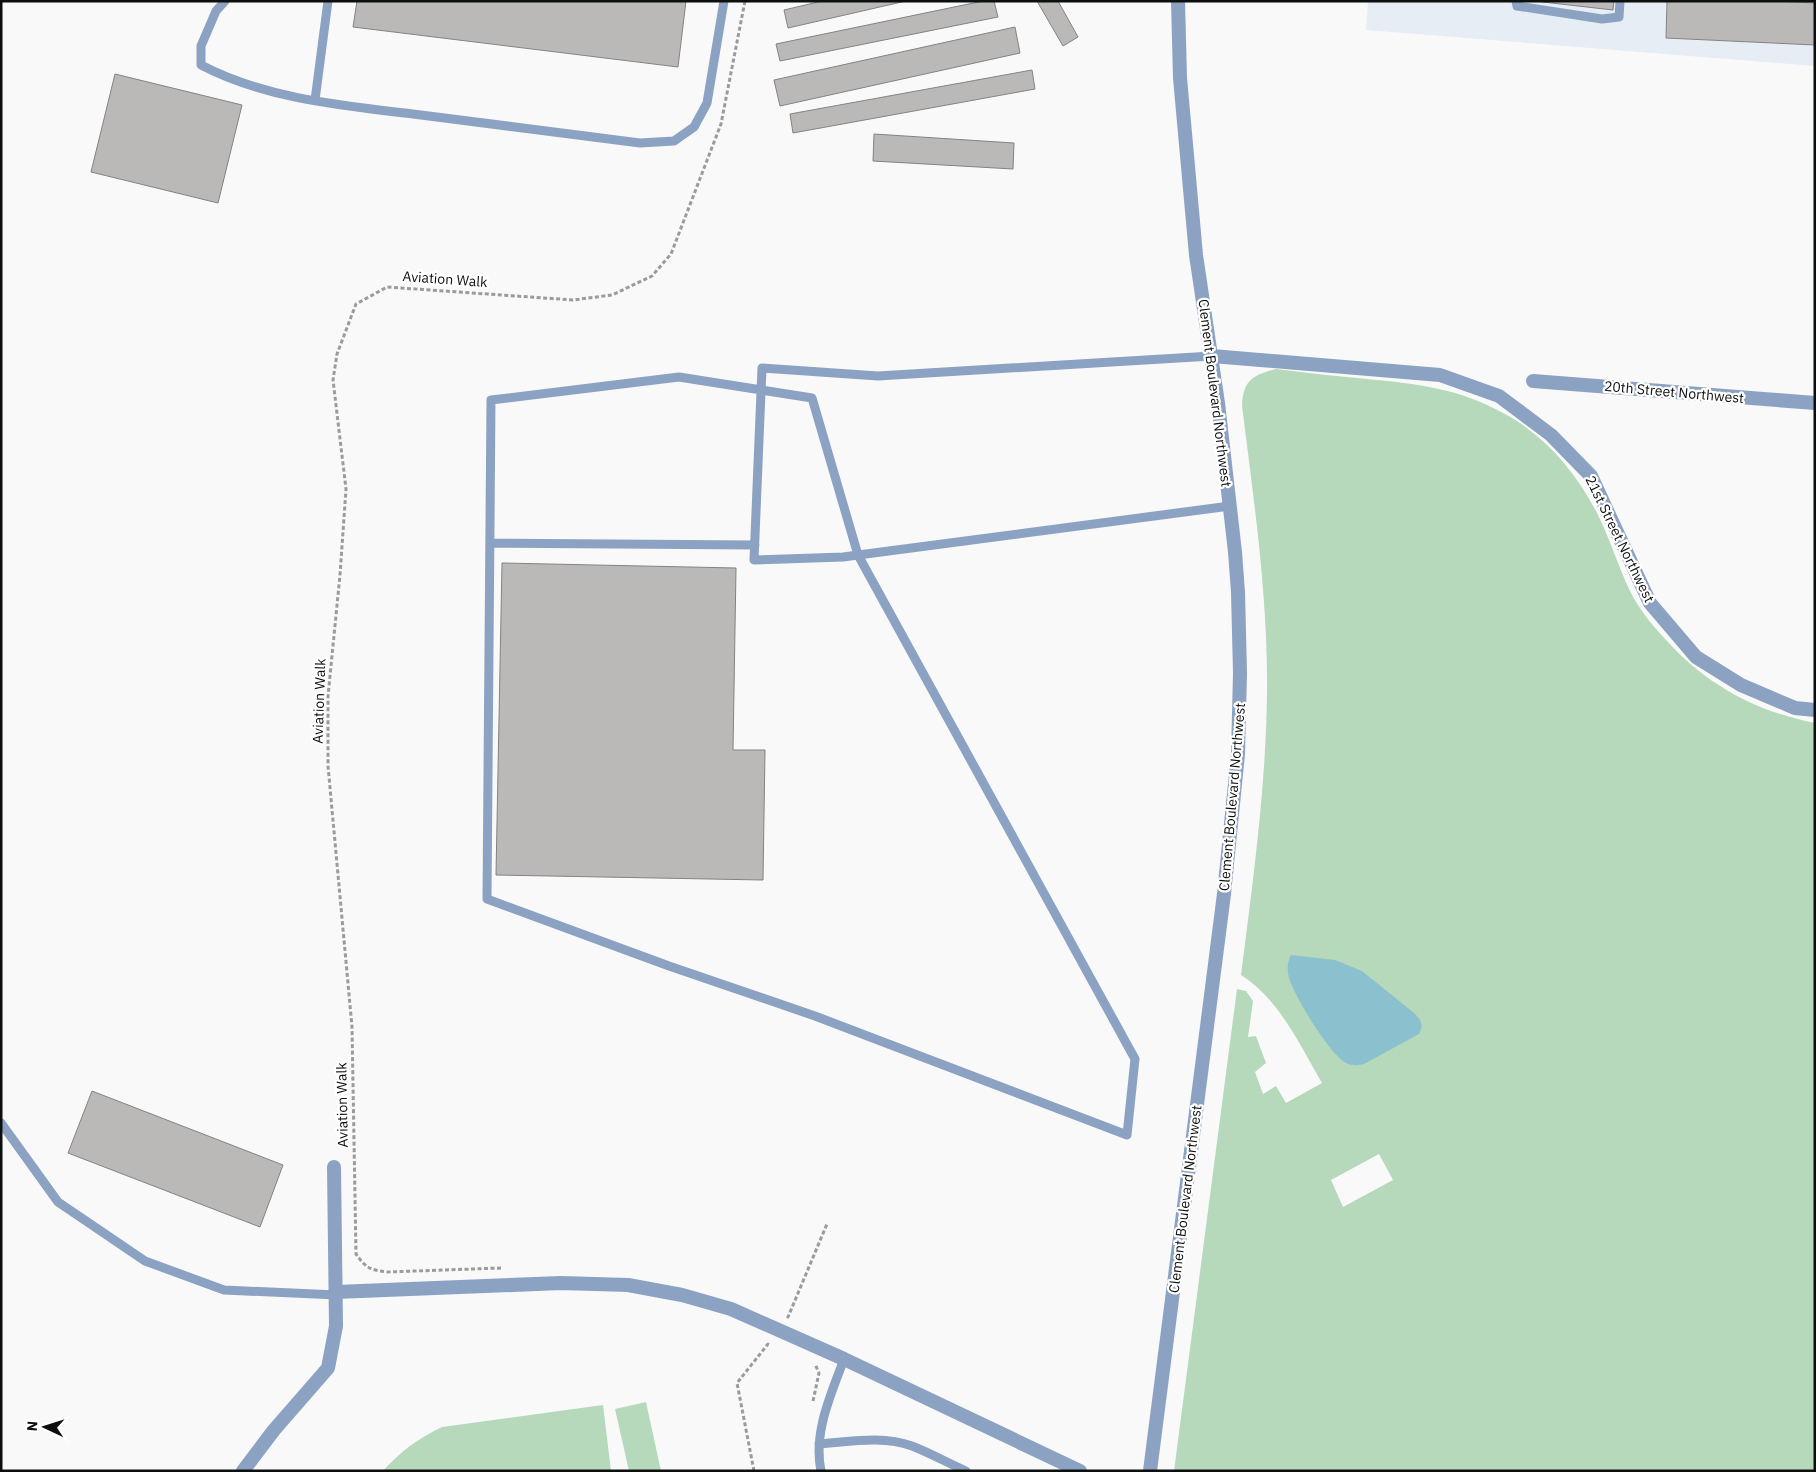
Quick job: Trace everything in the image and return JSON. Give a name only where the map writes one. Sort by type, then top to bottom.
[{"type":"street","name":"Clement Boulevard Northwest","points":[[1150,1471],[1224,894],[1238,754],[1240,673],[1238,592],[1212,356],[1196,255],[1181,87],[1178,1]]},
{"type":"street","name":"21st Street Northwest","points":[[1212,356],[1440,375],[1499,396],[1551,435],[1591,476],[1650,602],[1696,657],[1741,685],[1795,708],[1815,710]]},
{"type":"street","name":"20th Street Northwest","points":[[1533,381],[1815,403]]},
{"type":"street","points":[[243,1471],[274,1430],[328,1368],[336,1326],[334,1167]]},
{"type":"street","points":[[336,1294],[561,1283],[628,1285],[682,1294],[731,1309],[844,1359],[1080,1471]]},
{"type":"lane","points":[[225,1],[216,11],[201,46],[201,65],[225,78],[284,95],[640,143],[674,141],[694,127],[707,103],[724,1]]},
{"type":"lane","points":[[316,100],[328,1]]},
{"type":"lane","points":[[1516,1],[1517,6],[1602,19],[1619,17],[1620,1]]},
{"type":"lane","points":[[1212,356],[878,376],[762,368],[754,560],[843,557],[1230,506]]},
{"type":"lane","points":[[679,377],[812,398],[858,555],[1135,1059],[1127,1134],[815,1016],[669,966],[487,899],[490,543],[491,400],[679,377]]},
{"type":"lane","points":[[490,543],[755,545]]},
{"type":"lane","points":[[1,1123],[58,1202],[145,1261],[224,1290],[336,1294]]},
{"type":"lane","points":[[821,1471],[818,1444],[824,1414],[844,1359]]},
{"type":"lane","points":[[818,1444],[869,1440],[898,1442],[912,1446],[966,1471]]},
{"type":"path","name":"Aviation Walk","points":[[504,1268],[387,1272],[371,1270],[356,1254],[352,1028],[328,766],[328,696],[346,489],[333,380],[337,354],[356,304],[387,287],[573,300],[612,295],[652,276],[671,254],[721,124],[746,1]]},
{"type":"path","points":[[780,1313],[788,1317],[827,1224]]},
{"type":"path","points":[[754,1471],[737,1383],[768,1344],[777,1348]]},
{"type":"path","points":[[808,1361],[815,1364],[819,1373],[811,1409]]},
{"type":"shaded area","points":[[1368,1],[1815,1],[1815,66],[1366,30]]},
{"type":"green space","points":[[1276,369],[1421,385],[1471,398],[1520,423],[1558,456],[1579,482],[1601,521],[1634,598],[1651,623],[1666,640],[1698,670],[1733,694],[1772,711],[1815,723],[1815,1471],[1174,1471],[1237,989],[1246,991],[1253,1001],[1248,1037],[1256,1036],[1266,1063],[1255,1072],[1263,1094],[1276,1086],[1286,1103],[1322,1083],[1297,1038],[1278,1010],[1255,985],[1241,975],[1261,799],[1267,692],[1263,585],[1242,406],[1244,390],[1247,384],[1255,376]],"holes":[[[1379,1154],[1393,1180],[1343,1207],[1331,1180]]]},
{"type":"green space","points":[[646,1402],[661,1471],[629,1471],[615,1409]]},
{"type":"green space","points":[[603,1405],[611,1471],[383,1471],[410,1446],[442,1427]]},
{"type":"water","points":[[1291,955],[1335,960],[1362,971],[1414,1013],[1420,1020],[1421,1031],[1419,1034],[1364,1064],[1348,1064],[1332,1050],[1298,998],[1288,975],[1288,963]]},
{"type":"building","points":[[357,1],[686,1],[678,67],[353,27]]},
{"type":"building","points":[[822,1],[906,1],[788,28],[784,10]]},
{"type":"building","points":[[983,1],[994,1],[998,17],[780,61],[776,44]]},
{"type":"building","points":[[1037,1],[1058,1],[1078,37],[1063,46]]},
{"type":"building","points":[[1534,1],[1614,1],[1613,10]]},
{"type":"building","points":[[1667,1],[1815,3],[1815,45],[1666,38]]},
{"type":"building","points":[[1015,27],[1020,53],[780,106],[774,80]]},
{"type":"building","points":[[1032,70],[1035,89],[793,133],[790,114]]},
{"type":"building","points":[[115,74],[242,105],[218,203],[91,172]]},
{"type":"building","points":[[874,134],[1014,143],[1013,169],[873,161]]},
{"type":"building","points":[[502,563],[736,568],[733,750],[765,750],[763,880],[496,875]]},
{"type":"building","points":[[92,1091],[283,1165],[260,1227],[68,1153]]}]
